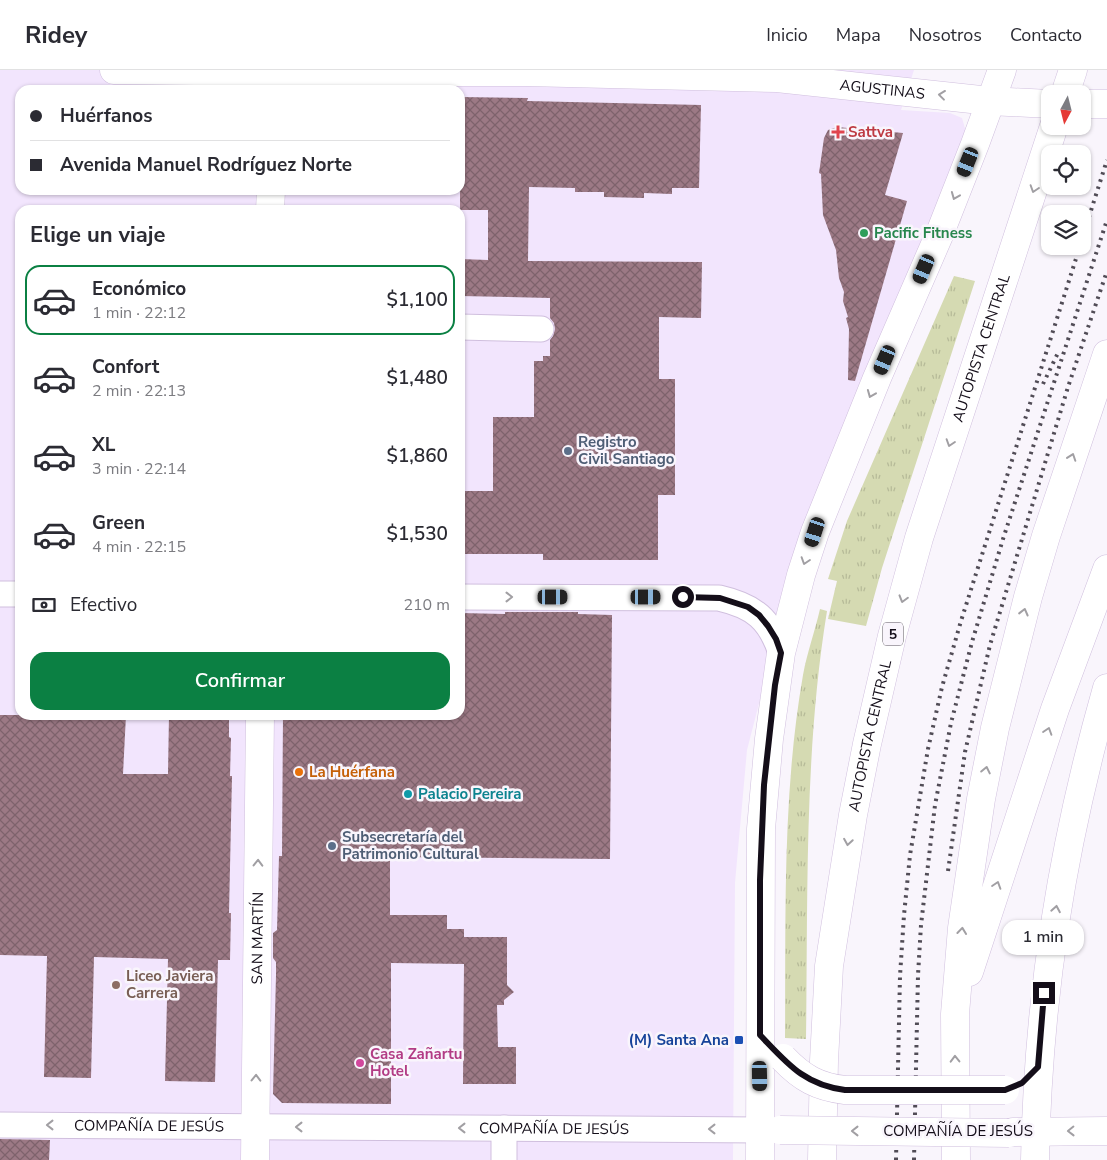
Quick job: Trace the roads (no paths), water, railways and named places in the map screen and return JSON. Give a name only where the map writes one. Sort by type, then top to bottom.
[{"type":"main road","name":"AGUSTINAS","points":[[114,70],[272,77],[526,71],[777,74],[990,101],[1040,104]]},
{"type":"main road","points":[[760,1160],[770,1130],[760,1035],[760,880],[763,794],[775,685],[781,653],[801,575],[815,532],[877,378],[940,233],[1002,70]]},
{"type":"main road","points":[[1068,85],[1073,70]]},
{"type":"main road","points":[[1091,104],[1107,104]]},
{"type":"main road","name":"AUTOPISTA CENTRAL","points":[[822,1160],[824,1061],[829,966],[845,859],[867,744],[892,636],[919,538],[1051,135]]},
{"type":"main road","points":[[956,1160],[955,1014],[962,928],[980,799],[995,728],[1028,597],[1046,536],[1107,354]]},
{"type":"main road","points":[[955,1014],[1055,710],[1107,569]]},
{"type":"main road","points":[[1035,1160],[1038,1067],[1044,993],[1053,929],[1066,851],[1107,688]]},
{"type":"main road","name":"SAN MARTÍN","points":[[255,1160],[260,720]]},
{"type":"main road","points":[[760,1035],[809,1080],[828,1088],[854,1090],[1005,1090],[1022,1083],[1038,1067]]},
{"type":"main road","name":"COMPAÑÍA DE JESÚS","points":[[770,1130],[1009,1133],[1107,1131]]},
{"type":"street","points":[[465,327],[541,329]]},
{"type":"street","points":[[0,594],[15,594]]},
{"type":"street","points":[[465,597],[720,598],[742,604],[759,615],[776,639],[781,653]]},
{"type":"street","name":"COMPAÑÍA DE JESÚS","points":[[0,1125],[770,1130]]},
{"type":"street","points":[[504,1128],[504,1160]]},
{"type":"railway","points":[[1091,211],[1107,160]]},
{"type":"railway","points":[[914,1160],[918,975],[921,925],[935,805],[951,723],[972,642],[1003,539],[1107,220]]},
{"type":"railway","points":[[896,1160],[900,976],[904,915],[910,855],[928,749],[942,687],[961,621],[1077,255]]},
{"type":"railway","points":[[948,871],[965,752],[990,645],[1068,387],[1107,271]]},
{"type":"railway","points":[[1043,384],[1058,353]]},
{"type":"place","name":"Sattva","points":[[838,132]]},
{"type":"place","name":"Pacific Fitness","points":[[864,233]]},
{"type":"place","name":"Registro Civil Santiago","points":[[568,451]]},
{"type":"place","name":"La Huérfana","points":[[299,772]]},
{"type":"place","name":"Palacio Pereira","points":[[408,794]]},
{"type":"place","name":"Subsecretaría del Patrimonio Cultural","points":[[332,846]]},
{"type":"place","name":"Liceo Javiera Carrera","points":[[116,985]]},
{"type":"place","name":"(M) Santa Ana","points":[[739,1040]]},
{"type":"place","name":"Casa Zañartu Hotel","points":[[360,1063]]}]
